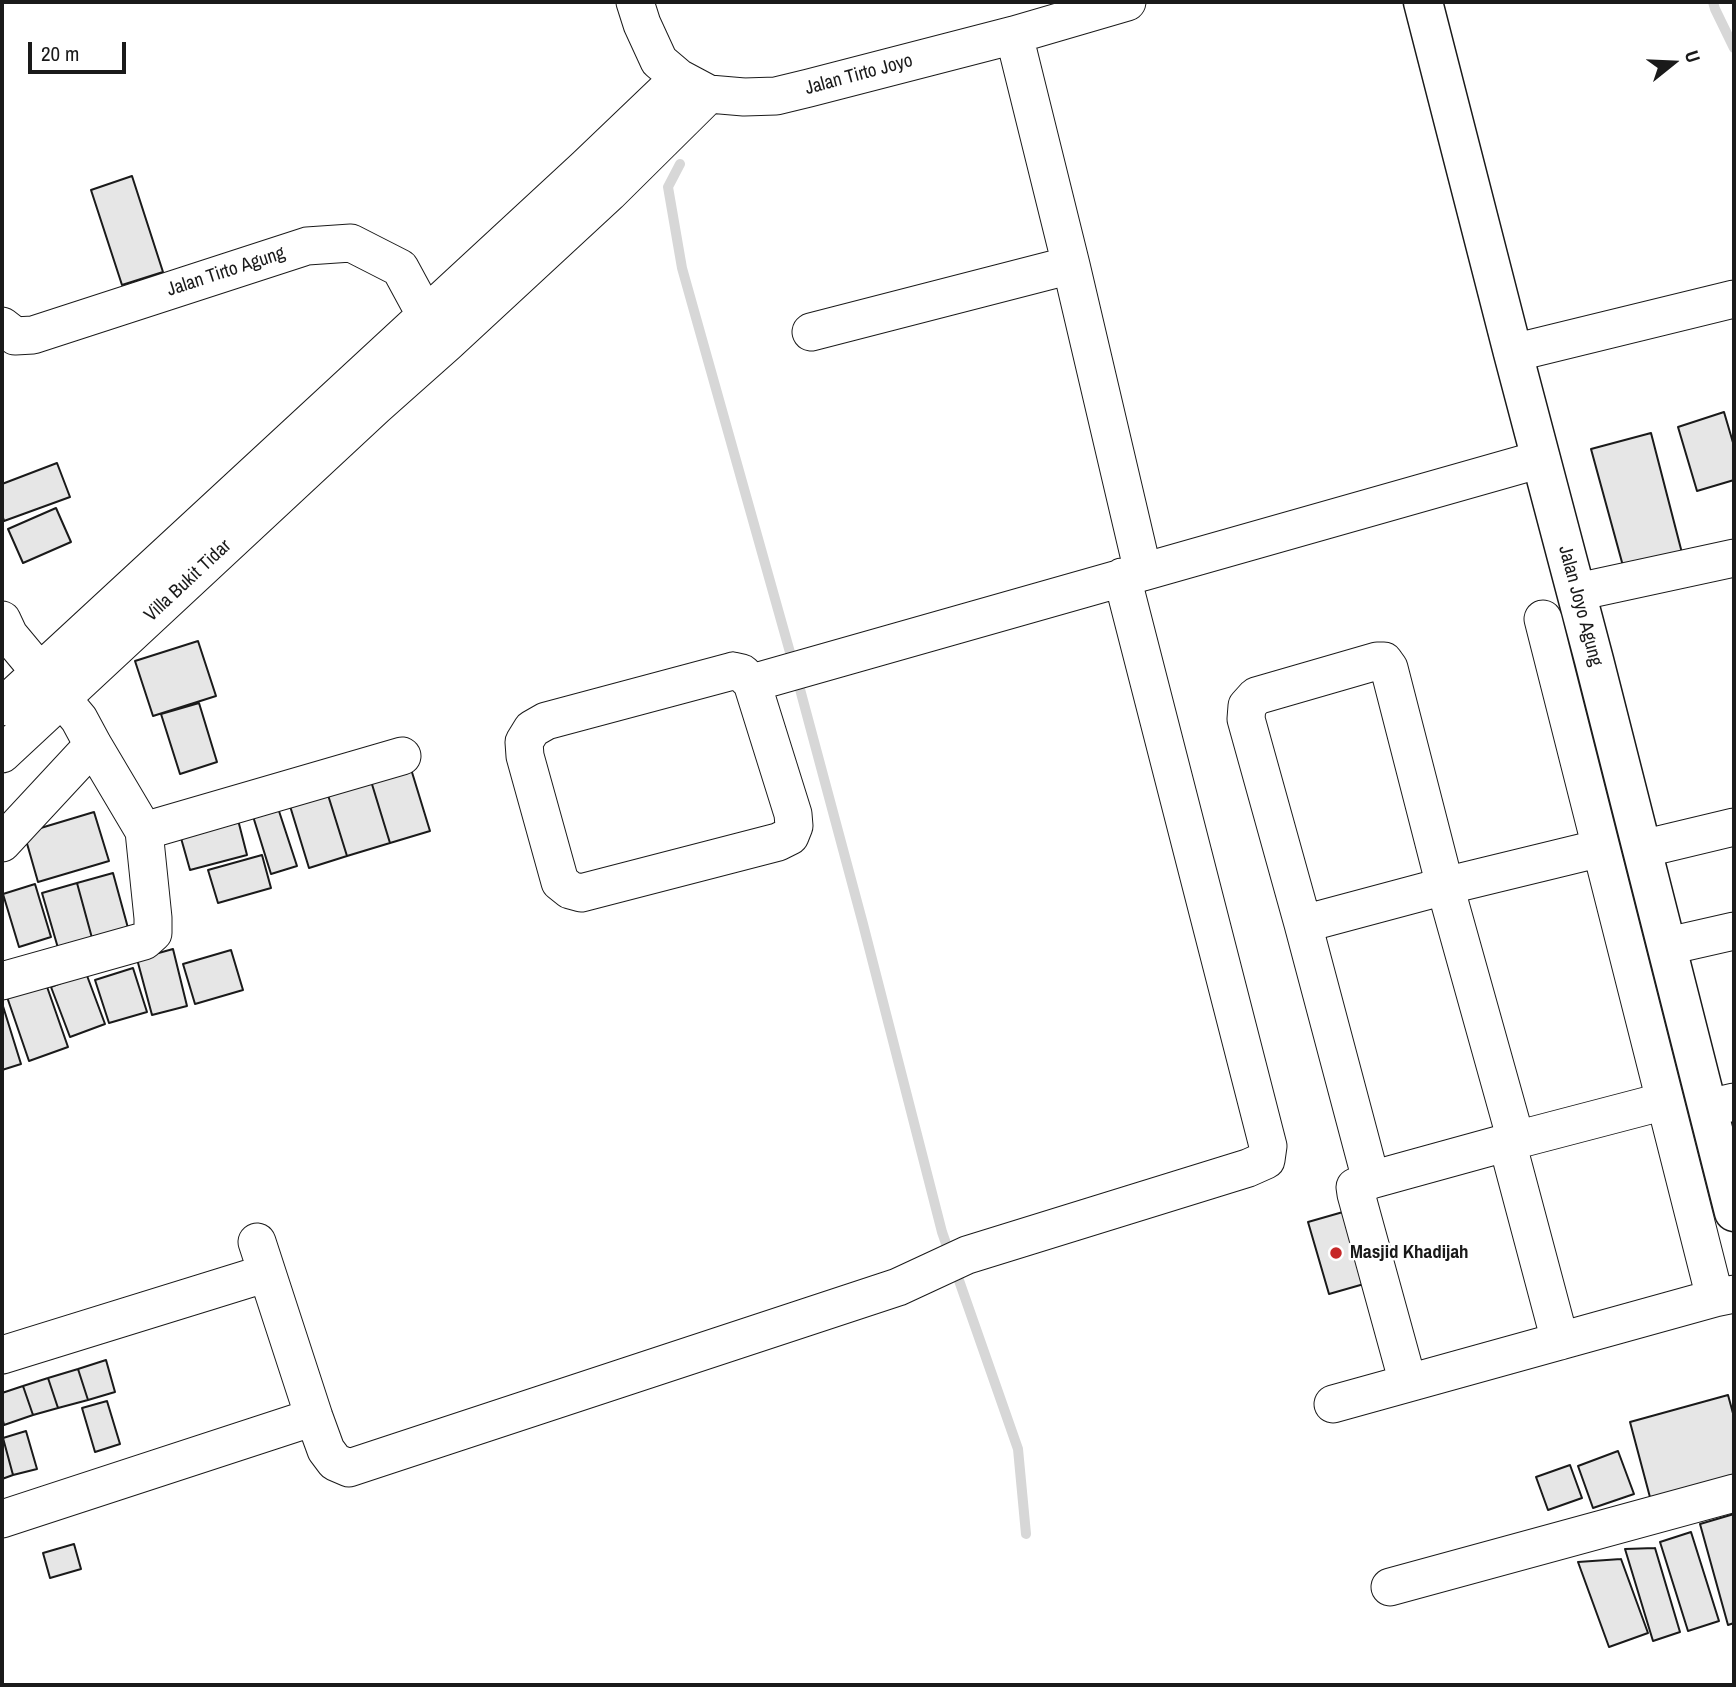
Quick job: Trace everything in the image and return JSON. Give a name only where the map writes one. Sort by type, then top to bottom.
[{"type":"main road","name":"Jalan Joyo Agung","points":[[1423,2],[1668,946],[1721,1105],[1734,1212]]},
{"type":"street","points":[[635,2],[659,61],[694,86]]},
{"type":"street","name":"Jalan Tirto Joyo","points":[[694,86],[744,97],[776,96],[1014,35],[1107,5]]},
{"type":"street","points":[[2,1355],[262,1257],[326,1450],[335,1462],[349,1468],[898,1287],[953,1262],[1266,1160],[1268,1146],[1133,574],[1071,265],[1014,35]]},
{"type":"street","name":"Villa Bukit Tidar","points":[[2,754],[51,685],[597,180],[694,86]]},
{"type":"street","name":"Jalan Tirto Agung","points":[[2,326],[15,336],[33,335],[307,246],[351,243],[400,268],[436,329]]},
{"type":"street","points":[[811,332],[1071,265]]},
{"type":"street","points":[[1513,353],[1734,299]]},
{"type":"street","points":[[780,675],[794,826],[790,836],[778,842],[581,893],[569,890],[560,882],[525,756],[524,742],[531,729],[546,721],[733,671],[780,675],[1541,459]]},
{"type":"street","points":[[1577,592],[1734,558]]},
{"type":"street","points":[[1333,1404],[1725,1296],[1665,1101],[1543,619]]},
{"type":"street","points":[[2,620],[9,635],[79,719],[144,831],[153,918],[153,933],[144,941],[2,981]]},
{"type":"street","points":[[1371,1180],[1246,719],[1247,706],[1255,696],[1384,661],[1390,668],[1560,1341]]},
{"type":"street","name":"Villa Bukit Tidar","points":[[2,707],[51,685]]},
{"type":"street","points":[[2,843],[93,745]]},
{"type":"street","points":[[144,831],[402,756]]},
{"type":"street","points":[[1642,849],[1734,827]]},
{"type":"street","points":[[1303,924],[1601,848]]},
{"type":"street","points":[[1668,946],[1734,931]]},
{"type":"street","points":[[1408,1383],[1355,1186],[1511,1141],[1665,1101]]},
{"type":"street","points":[[2,1519],[314,1417]]},
{"type":"street","points":[[1390,1587],[1734,1493]]},
{"type":"building","points":[[132,176],[163,272],[122,285],[91,190]]},
{"type":"building","points":[[1724,412],[1734,446],[1734,480],[1697,491],[1678,427]]},
{"type":"building","points":[[1651,433],[1682,553],[1623,566],[1591,449]]},
{"type":"building","points":[[57,463],[70,497],[4,521],[2,484]]},
{"type":"building","points":[[56,508],[71,542],[23,563],[8,529]]},
{"type":"building","points":[[198,641],[216,696],[153,716],[135,661]]},
{"type":"building","points":[[199,703],[217,762],[180,774],[161,714]]},
{"type":"building","points":[[411,769],[430,831],[390,843],[371,781]]},
{"type":"building","points":[[371,781],[390,843],[347,856],[328,795]]},
{"type":"building","points":[[328,795],[347,856],[309,868],[290,806]]},
{"type":"building","points":[[277,805],[297,866],[271,874],[252,813]]},
{"type":"building","points":[[94,812],[109,861],[38,882],[24,833]]},
{"type":"building","points":[[237,816],[247,855],[190,870],[179,831]]},
{"type":"building","points":[[262,855],[271,888],[218,903],[208,870]]},
{"type":"building","points":[[113,873],[128,928],[92,938],[77,883]]},
{"type":"building","points":[[77,883],[92,938],[58,948],[42,893]]},
{"type":"building","points":[[35,884],[51,937],[19,947],[3,894]]},
{"type":"building","points":[[173,949],[187,1006],[152,1015],[137,959]]},
{"type":"building","points":[[231,950],[243,990],[195,1004],[183,964]]},
{"type":"building","points":[[133,968],[147,1012],[109,1023],[95,980]]},
{"type":"building","points":[[86,973],[105,1024],[70,1037],[51,987]]},
{"type":"building","points":[[45,981],[68,1047],[29,1061],[6,994]]},
{"type":"building","points":[[2,1003],[21,1064],[2,1070]]},
{"type":"building","name":"Masjid Khadijah","points":[[1343,1212],[1364,1284],[1329,1294],[1308,1222]]},
{"type":"building","points":[[106,1360],[115,1392],[88,1400],[78,1369]]},
{"type":"building","points":[[78,1369],[88,1400],[58,1408],[48,1378]]},
{"type":"building","points":[[48,1378],[58,1408],[33,1415],[23,1386]]},
{"type":"building","points":[[23,1386],[33,1415],[4,1425],[2,1393]]},
{"type":"building","points":[[1728,1395],[1734,1417],[1734,1477],[1651,1501],[1630,1422]]},
{"type":"building","points":[[107,1401],[120,1444],[95,1452],[82,1408]]},
{"type":"building","points":[[26,1431],[37,1469],[13,1475],[3,1438]]},
{"type":"building","points":[[2,1438],[13,1475],[2,1479]]},
{"type":"building","points":[[1618,1451],[1634,1494],[1593,1508],[1578,1466]]},
{"type":"building","points":[[1570,1465],[1582,1498],[1548,1510],[1536,1477]]},
{"type":"building","points":[[1734,1514],[1734,1623],[1728,1625],[1700,1524]]},
{"type":"building","points":[[1691,1532],[1719,1621],[1688,1631],[1660,1542]]},
{"type":"building","points":[[74,1544],[81,1569],[50,1578],[43,1553]]},
{"type":"building","points":[[1655,1548],[1680,1632],[1653,1641],[1625,1549]]},
{"type":"building","points":[[1621,1559],[1648,1633],[1609,1647],[1578,1562]]},
{"type":"waterway","points":[[1713,2],[1734,48]]},
{"type":"waterway","points":[[680,164],[668,187],[682,268],[793,663]]},
{"type":"waterway","points":[[797,678],[950,1255]]},
{"type":"waterway","points":[[955,1269],[1018,1449],[1026,1534]]},
{"type":"place","name":"Masjid Khadijah","points":[[1336,1253]]}]
